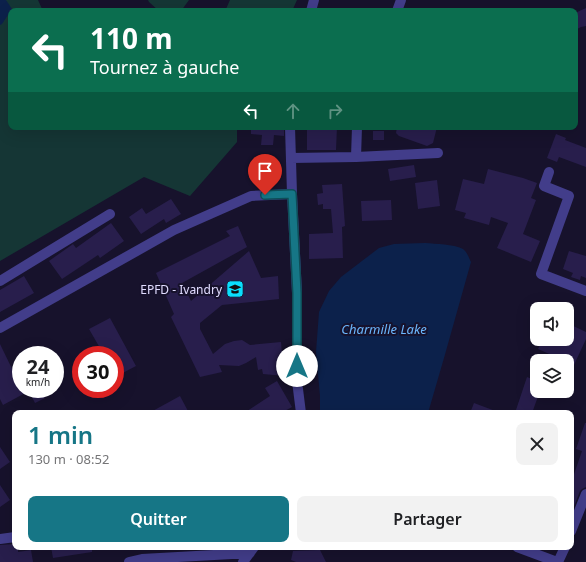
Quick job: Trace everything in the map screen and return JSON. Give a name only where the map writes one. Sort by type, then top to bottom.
[{"type":"street","points":[[290,130],[297,293],[297,381],[301,410]]},
{"type":"street","points":[[356,157],[357,130]]},
{"type":"street","points":[[291,158],[356,157],[438,153]]},
{"type":"street","points":[[549,172],[544,186],[569,196],[541,274],[586,291]]},
{"type":"street","points":[[0,328],[174,230],[251,196],[292,194]]},
{"type":"street","points":[[0,281],[110,214]]},
{"type":"street","points":[[574,524],[586,494]]},
{"type":"street","points":[[0,539],[12,537]]},
{"type":"street","points":[[129,562],[142,559],[252,550]]},
{"type":"street","points":[[243,562],[252,550]]},
{"type":"street","points":[[525,550],[558,562],[563,550]]},
{"type":"green space","points":[[0,0],[38,0],[42,8],[8,8],[8,130],[237,130],[237,142],[190,196],[144,177],[0,261]]},
{"type":"green space","points":[[148,0],[189,0],[183,8],[156,8]]},
{"type":"green space","points":[[230,0],[297,0],[293,8],[226,8]]},
{"type":"water","points":[[0,0],[6,0],[11,8],[8,8],[8,15],[0,25]]},
{"type":"water","name":"Charmille Lake","points":[[425,243],[459,247],[467,253],[471,262],[429,410],[320,410],[316,352],[319,312],[329,291],[341,277],[379,248],[394,244]]},
{"type":"building","points":[[586,8],[586,26],[578,28],[578,12]]},
{"type":"building","points":[[251,130],[284,130],[284,136],[274,135],[273,145],[261,145],[262,135],[251,134]]},
{"type":"building","points":[[307,130],[337,130],[336,150],[307,150]]},
{"type":"building","points":[[396,130],[436,130],[433,143],[427,146],[399,136],[396,133]]},
{"type":"building","points":[[373,131],[384,131],[384,140],[373,140]]},
{"type":"building","points":[[556,134],[566,138],[565,140],[586,148],[586,167],[559,157],[557,162],[547,158]]},
{"type":"building","points":[[414,165],[416,177],[390,181],[388,169]]},
{"type":"building","points":[[488,169],[537,183],[531,198],[536,200],[523,234],[540,241],[531,262],[497,248],[508,223],[491,217],[489,225],[464,218],[466,213],[455,210],[463,179],[484,184]]},
{"type":"building","points":[[437,180],[440,206],[418,209],[415,183]]},
{"type":"building","points":[[342,184],[345,226],[342,227],[343,258],[309,259],[309,234],[333,233],[331,209],[323,209],[323,204],[318,205],[317,194],[323,193],[322,185]]},
{"type":"building","points":[[171,199],[181,214],[166,223],[164,219],[141,234],[129,217],[142,208],[146,214]]},
{"type":"building","points":[[391,200],[392,220],[362,221],[361,201]]},
{"type":"building","points":[[111,223],[124,241],[100,258],[98,255],[62,279],[49,261],[73,244],[76,248]]},
{"type":"building","points":[[238,226],[247,247],[182,283],[191,301],[249,251],[261,278],[278,276],[279,299],[222,305],[200,323],[200,329],[213,354],[225,344],[234,341],[242,340],[250,345],[281,342],[283,366],[286,366],[285,376],[263,374],[262,369],[258,370],[256,357],[239,366],[219,365],[222,372],[200,377],[171,317],[174,314],[156,273],[230,236],[226,231]]},
{"type":"building","points":[[569,251],[586,256],[586,278],[581,276],[580,280],[571,277],[573,273],[563,269]]},
{"type":"building","points":[[24,276],[34,293],[0,312],[0,290]]},
{"type":"building","points":[[110,318],[136,366],[124,372],[124,346],[99,346],[89,329]]},
{"type":"building","points":[[574,326],[586,332],[586,339],[574,365],[574,354],[549,354],[538,349],[540,346],[574,346]]},
{"type":"building","points":[[0,344],[12,369],[12,398],[16,398],[3,405],[0,399]]},
{"type":"building","points":[[527,377],[530,378],[530,398],[537,398],[533,410],[516,410]]},
{"type":"building","points":[[277,381],[292,407],[286,410],[249,410],[270,396],[265,388]]},
{"type":"building","points":[[180,396],[187,410],[154,410]]},
{"type":"building","points":[[32,398],[45,398],[35,403]]},
{"type":"building","points":[[474,403],[493,410],[471,410]]},
{"type":"building","points":[[586,423],[586,487],[580,491],[574,506],[574,474],[582,451],[576,449]]},
{"type":"building","points":[[0,447],[10,462],[0,469]]},
{"type":"building","points":[[0,485],[10,500],[0,507]]},
{"type":"building","points":[[12,544],[12,550],[18,550],[18,552],[31,550],[33,562],[0,562],[0,545]]},
{"type":"building","points":[[52,550],[92,550],[92,552],[53,558]]},
{"type":"building","points":[[320,550],[326,562],[296,562],[291,560],[293,551]]},
{"type":"place","name":"EPFD - Ivandry","points":[[235,289]]},
{"type":"route","points":[[265,195],[292,194],[297,293],[297,366]]}]
